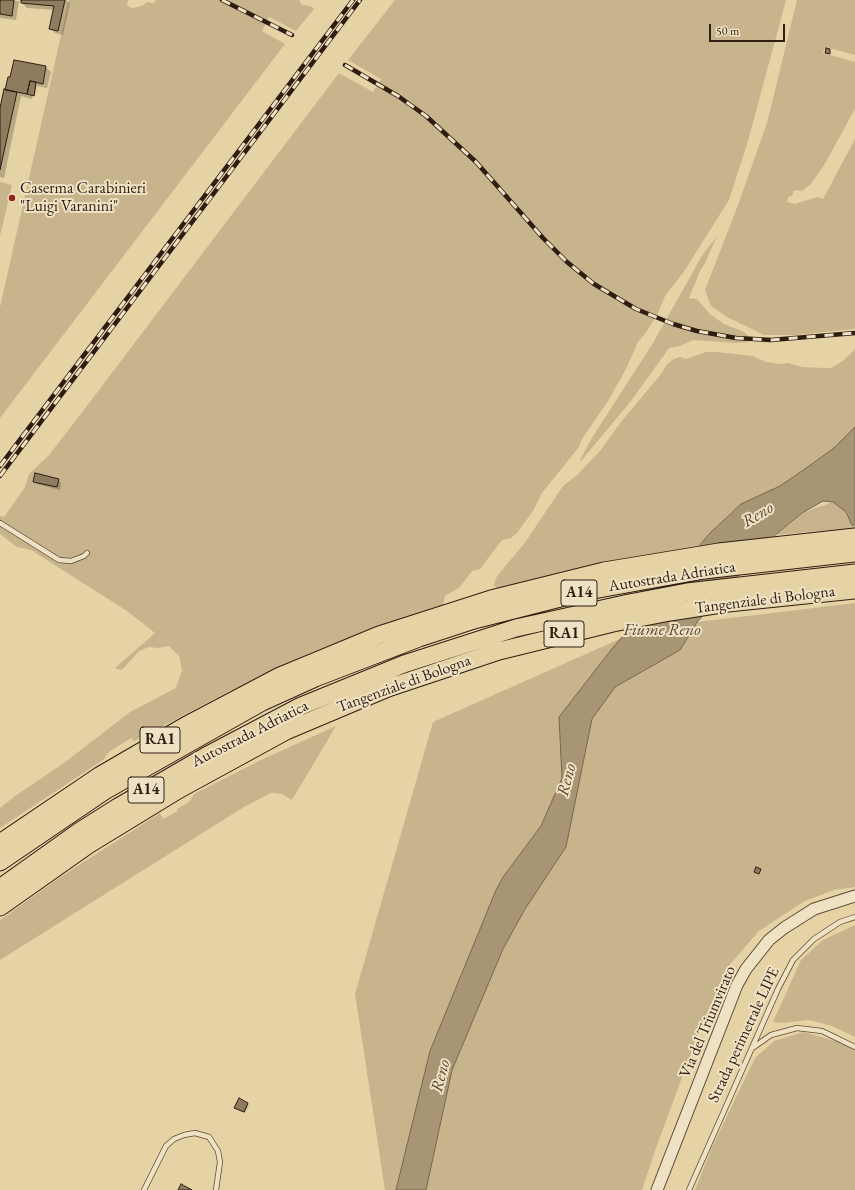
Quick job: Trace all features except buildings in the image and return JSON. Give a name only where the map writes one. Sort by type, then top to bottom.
[{"type":"highway","name":"RA1","points":[[0,843],[99,776],[150,745],[280,676],[379,635],[484,601],[604,571],[719,552],[855,537]]},
{"type":"highway","name":"Autostrada Adriatica","points":[[0,862],[71,813],[158,760],[262,702],[315,678],[419,638],[474,620],[588,591],[704,570],[855,553]]},
{"type":"highway","name":"Autostrada Adriatica","points":[[0,888],[80,831],[206,756],[301,706],[349,686],[460,645],[566,616],[687,592],[855,573]]},
{"type":"highway","name":"Tangenziale di Bologna","points":[[0,907],[128,819],[286,731],[333,710],[444,668],[556,636],[670,612],[728,603],[855,590]]},
{"type":"street","name":"Via del Triumvirato","points":[[657,1190],[737,986],[746,969],[769,940],[784,928],[814,909],[855,896]]},
{"type":"lane","points":[[0,523],[59,560],[72,561],[84,556],[87,553]]},
{"type":"lane","name":"Strada perimetrale LIPE","points":[[689,1190],[778,989],[797,956],[819,936],[840,922],[855,917]]},
{"type":"lane","points":[[753,1048],[771,1035],[797,1028],[822,1031],[855,1047]]},
{"type":"lane","points":[[144,1190],[166,1146],[184,1135],[195,1133],[209,1137],[218,1151],[220,1162],[216,1190]]},
{"type":"shaded area","points":[[69,0],[128,0],[127,6],[132,8],[142,6],[147,2],[153,3],[156,0],[299,0],[302,5],[310,6],[314,9],[296,31],[269,17],[262,31],[285,44],[0,418],[0,307]]},
{"type":"shaded area","points":[[395,0],[786,0],[748,141],[729,200],[683,273],[665,296],[658,313],[638,342],[626,369],[608,401],[582,439],[579,447],[542,493],[533,511],[517,533],[511,538],[502,540],[480,569],[472,571],[460,587],[445,596],[443,605],[314,651],[226,693],[134,741],[131,738],[109,752],[103,760],[0,828],[0,808],[64,763],[130,712],[176,688],[182,670],[179,656],[169,646],[158,648],[149,647],[139,651],[122,670],[115,668],[155,633],[127,611],[31,550],[17,547],[0,534],[0,516],[4,517],[25,487],[29,474],[49,455],[77,419],[339,73],[373,92],[381,79],[348,60]]},
{"type":"shaded area","points":[[797,0],[855,0],[855,55],[825,47],[823,53],[855,62],[855,109],[823,167],[811,184],[802,191],[794,190],[792,196],[788,197],[787,202],[795,204],[817,197],[823,199],[855,139],[855,329],[795,335],[764,335],[727,317],[711,306],[705,290],[738,205],[767,123]]},
{"type":"shaded area","points":[[0,182],[12,185],[0,236]]},
{"type":"shaded area","points":[[717,236],[689,298],[697,299],[710,314],[724,324],[744,332],[748,336],[749,342],[737,343],[693,340],[680,346],[669,348],[631,401],[581,461],[580,460],[590,441],[653,343],[703,254]]},
{"type":"shaded area","points":[[855,349],[855,427],[834,448],[802,471],[780,486],[731,512],[698,546],[619,559],[497,588],[494,585],[497,576],[524,544],[563,486],[577,475],[600,451],[621,422],[661,374],[667,364],[674,359],[680,357],[686,359],[706,352],[717,352],[753,356],[766,362],[780,364],[788,363],[802,367],[831,368],[843,361]]},
{"type":"shaded area","points":[[833,502],[855,520],[855,528],[775,535],[802,513]]},
{"type":"shaded area","points":[[855,603],[855,887],[834,890],[805,901],[759,931],[726,969],[692,1050],[642,1190],[426,1190],[452,1070],[503,949],[525,909],[566,847],[592,719],[615,687],[680,650],[697,622]]},
{"type":"shaded area","points":[[622,638],[559,717],[562,778],[541,826],[503,877],[496,890],[430,1051],[396,1190],[385,1190],[355,994],[433,722]]},
{"type":"shaded area","points":[[336,726],[292,800],[282,794],[271,793],[244,807],[0,960],[0,920],[59,878],[160,813],[163,819],[178,811],[177,809],[189,802],[194,794],[261,760]]},
{"type":"shaded area","points":[[855,925],[855,1037],[832,1026],[809,1020],[782,1023],[773,1022],[801,960],[823,940]]},
{"type":"shaded area","points":[[803,1032],[836,1041],[855,1050],[855,1190],[695,1190],[712,1147],[755,1058],[774,1041]]},
{"type":"water","name":"Fiume Reno","points":[[855,427],[855,525],[852,525],[846,512],[833,502],[823,501],[802,513],[775,535],[697,622],[680,650],[615,687],[592,719],[566,847],[525,909],[503,949],[452,1070],[426,1190],[396,1190],[430,1051],[496,890],[503,877],[541,826],[562,778],[559,717],[611,650],[710,533],[741,504],[780,486],[834,448]]},
{"type":"railway","points":[[222,0],[292,35]]},
{"type":"railway","points":[[0,466],[353,0]]},
{"type":"railway","points":[[0,476],[360,0]]},
{"type":"railway","points":[[345,65],[398,96],[426,116],[476,162],[543,238],[567,262],[594,284],[636,309],[673,324],[697,331],[736,338],[771,340],[855,333]]},
{"type":"place","name":"Caserma Carabinieri \"Luigi Varanini\"","points":[[12,198]]},
{"type":"water label","name":"Reno","points":[[758,515]]},
{"type":"water label","name":"Reno","points":[[567,780]]},
{"type":"water label","name":"Reno","points":[[441,1076]]}]
